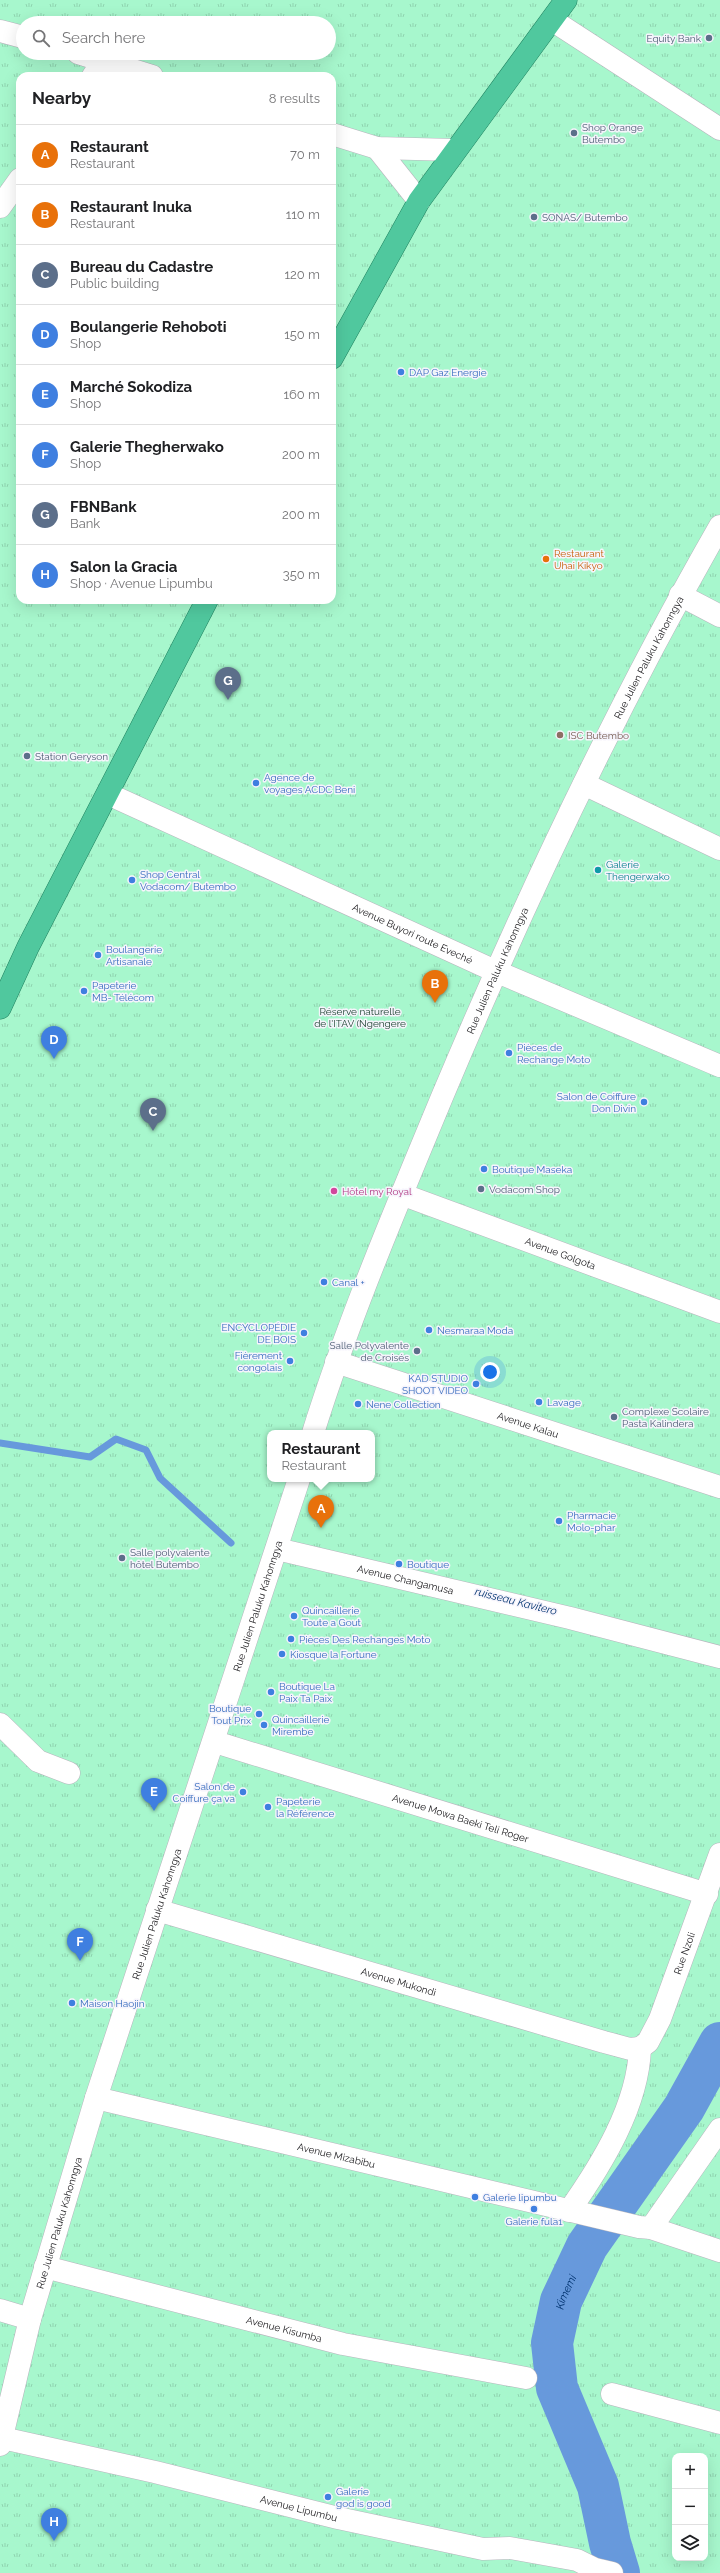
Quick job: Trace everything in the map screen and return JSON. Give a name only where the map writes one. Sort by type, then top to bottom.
[{"type":"highway","points":[[336,351],[419,201],[454,150],[566,0]]},
{"type":"highway","points":[[0,1008],[28,947],[205,604]]},
{"type":"street","points":[[552,20],[720,129]]},
{"type":"street","points":[[0,31],[16,36]]},
{"type":"street","points":[[87,60],[98,68],[125,72]]},
{"type":"street","points":[[336,135],[376,148],[454,150]]},
{"type":"street","points":[[376,148],[419,201]]},
{"type":"street","points":[[0,207],[16,185]]},
{"type":"street","name":"Rue Julien Paluku Kahonngya","points":[[314,1430],[336,1362],[401,1194],[495,971],[584,784],[680,595],[720,526]]},
{"type":"street","points":[[680,595],[720,616]]},
{"type":"street","points":[[584,784],[720,848]]},
{"type":"street","name":"Avenue Buyori route Eveché","points":[[108,794],[495,971],[720,1066]]},
{"type":"street","name":"Avenue Golgota","points":[[401,1194],[720,1312]]},
{"type":"street","name":"Avenue Kalau","points":[[336,1362],[720,1487]]},
{"type":"street","name":"Rue Julien Paluku Kahonngya","points":[[1,2441],[30,2319],[96,2098],[157,1910],[215,1742],[298,1482]]},
{"type":"street","name":"Avenue Changamusa","points":[[277,1549],[577,1619],[720,1657]]},
{"type":"street","points":[[0,1724],[38,1761],[69,1773]]},
{"type":"street","name":"Avenue Mowa Baeki Teli Roger","points":[[215,1742],[707,1894]]},
{"type":"street","name":"Rue Nzoli","points":[[640,2048],[648,2042],[660,2019],[707,1894],[720,1854]]},
{"type":"street","name":"Avenue Mukondi","points":[[157,1910],[604,2042],[630,2049],[640,2048]]},
{"type":"street","points":[[573,2212],[617,2129],[635,2083],[640,2048]]},
{"type":"street","name":"Avenue Mizabibu","points":[[96,2098],[573,2212],[646,2228],[720,2250]]},
{"type":"street","points":[[646,2228],[720,2129]]},
{"type":"street","name":"Avenue Kisumba","points":[[45,2267],[342,2344],[526,2378]]},
{"type":"street","points":[[0,2310],[30,2319]]},
{"type":"street","points":[[612,2394],[720,2423]]},
{"type":"street","name":"Avenue Lipumbu","points":[[1,2441],[483,2549],[510,2548],[577,2560],[604,2571]]},
{"type":"green space","name":"Réserve naturelle de l'ITAV (Ngengere","points":[[0,0],[720,0],[720,2573],[0,2573]]},
{"type":"waterway","name":"ruisseau Kavitero","points":[[0,1443],[90,1457],[116,1439],[146,1450],[160,1478],[231,1543]]},
{"type":"waterway","name":"Kimemi","points":[[619,2573],[610,2543],[598,2486],[557,2388],[552,2343],[561,2301],[587,2246],[684,2108],[720,2043]]},
{"type":"place","name":"Equity Bank","points":[[709,38]]},
{"type":"place","name":"Shop Orange Butembo","points":[[574,133]]},
{"type":"place","name":"SONAS/ Butembo","points":[[534,217]]},
{"type":"place","name":"DAP Gaz Energie","points":[[401,372]]},
{"type":"place","name":"Restaurant Uhai Kikyo","points":[[546,559]]},
{"type":"place","name":"FBNBank","points":[[228,700]]},
{"type":"place","name":"ISC Butembo","points":[[560,735]]},
{"type":"place","name":"Station Geryson","points":[[27,756]]},
{"type":"place","name":"Agence de voyages ACDC Beni","points":[[256,783]]},
{"type":"place","name":"Galerie Thengerwako","points":[[598,870]]},
{"type":"place","name":"Shop Central Vodacom/ Butembo","points":[[132,880]]},
{"type":"place","name":"Boulangerie Artisanale","points":[[98,955]]},
{"type":"place","name":"Papeterie MB- Télécom","points":[[84,991]]},
{"type":"place","name":"Restaurant Inuka","points":[[435,1003]]},
{"type":"place","name":"Pièces de Rechange Moto","points":[[509,1053]]},
{"type":"place","name":"Boulangerie Rehoboti","points":[[54,1059]]},
{"type":"place","name":"Salon de Coiffure Don Divin","points":[[644,1102]]},
{"type":"place","name":"Bureau du Cadastre","points":[[153,1131]]},
{"type":"place","name":"Boutique Maseka","points":[[484,1169]]},
{"type":"place","name":"Vodacom Shop","points":[[481,1189]]},
{"type":"place","name":"Hôtel my Royal","points":[[334,1191]]},
{"type":"place","name":"Canal +","points":[[324,1282]]},
{"type":"place","name":"Nesmaraa Moda","points":[[429,1330]]},
{"type":"place","name":"ENCYCLOPÉDIE DE BOIS","points":[[304,1333]]},
{"type":"place","name":"Salle Polyvalente de Croisés","points":[[417,1351]]},
{"type":"place","name":"Fièrement congolais","points":[[290,1361]]},
{"type":"place","name":"KAD STUDIO SHOOT VIDEO","points":[[476,1384]]},
{"type":"place","name":"Lavage","points":[[539,1402]]},
{"type":"place","name":"Nene Collection","points":[[358,1404]]},
{"type":"place","name":"Complexe Scolaire Pasta Kalindera","points":[[614,1417]]},
{"type":"place","name":"Pharmacie Molo-phar","points":[[559,1521]]},
{"type":"place","name":"Restaurant","points":[[321,1528]]},
{"type":"place","name":"Salle polyvalente hôtel Butembo","points":[[122,1558]]},
{"type":"place","name":"Boutique","points":[[399,1564]]},
{"type":"place","name":"Quincaillerie Toute a Gout","points":[[294,1616]]},
{"type":"place","name":"Pièces Des Rechanges Moto","points":[[291,1639]]},
{"type":"place","name":"Kiosque la Fortune","points":[[282,1654]]},
{"type":"place","name":"Boutique La Paix Ta Paix","points":[[271,1692]]},
{"type":"place","name":"Boutique Tout Prix","points":[[259,1714]]},
{"type":"place","name":"Quincaillerie Mirembe","points":[[264,1725]]},
{"type":"place","name":"Salon de Coiffure ça va","points":[[243,1792]]},
{"type":"place","name":"Papeterie la Référence","points":[[268,1807]]},
{"type":"place","name":"Marché Sokodiza","points":[[154,1811]]},
{"type":"place","name":"Galerie Thegherwako","points":[[80,1961]]},
{"type":"place","name":"Maison Haojin","points":[[72,2003]]},
{"type":"place","name":"Galerie lipumbu","points":[[475,2197]]},
{"type":"place","name":"Galerie fula1","points":[[534,2209]]},
{"type":"place","name":"Galerie god is good","points":[[328,2497]]},
{"type":"place","name":"Salon la Gracia","points":[[54,2541]]}]
